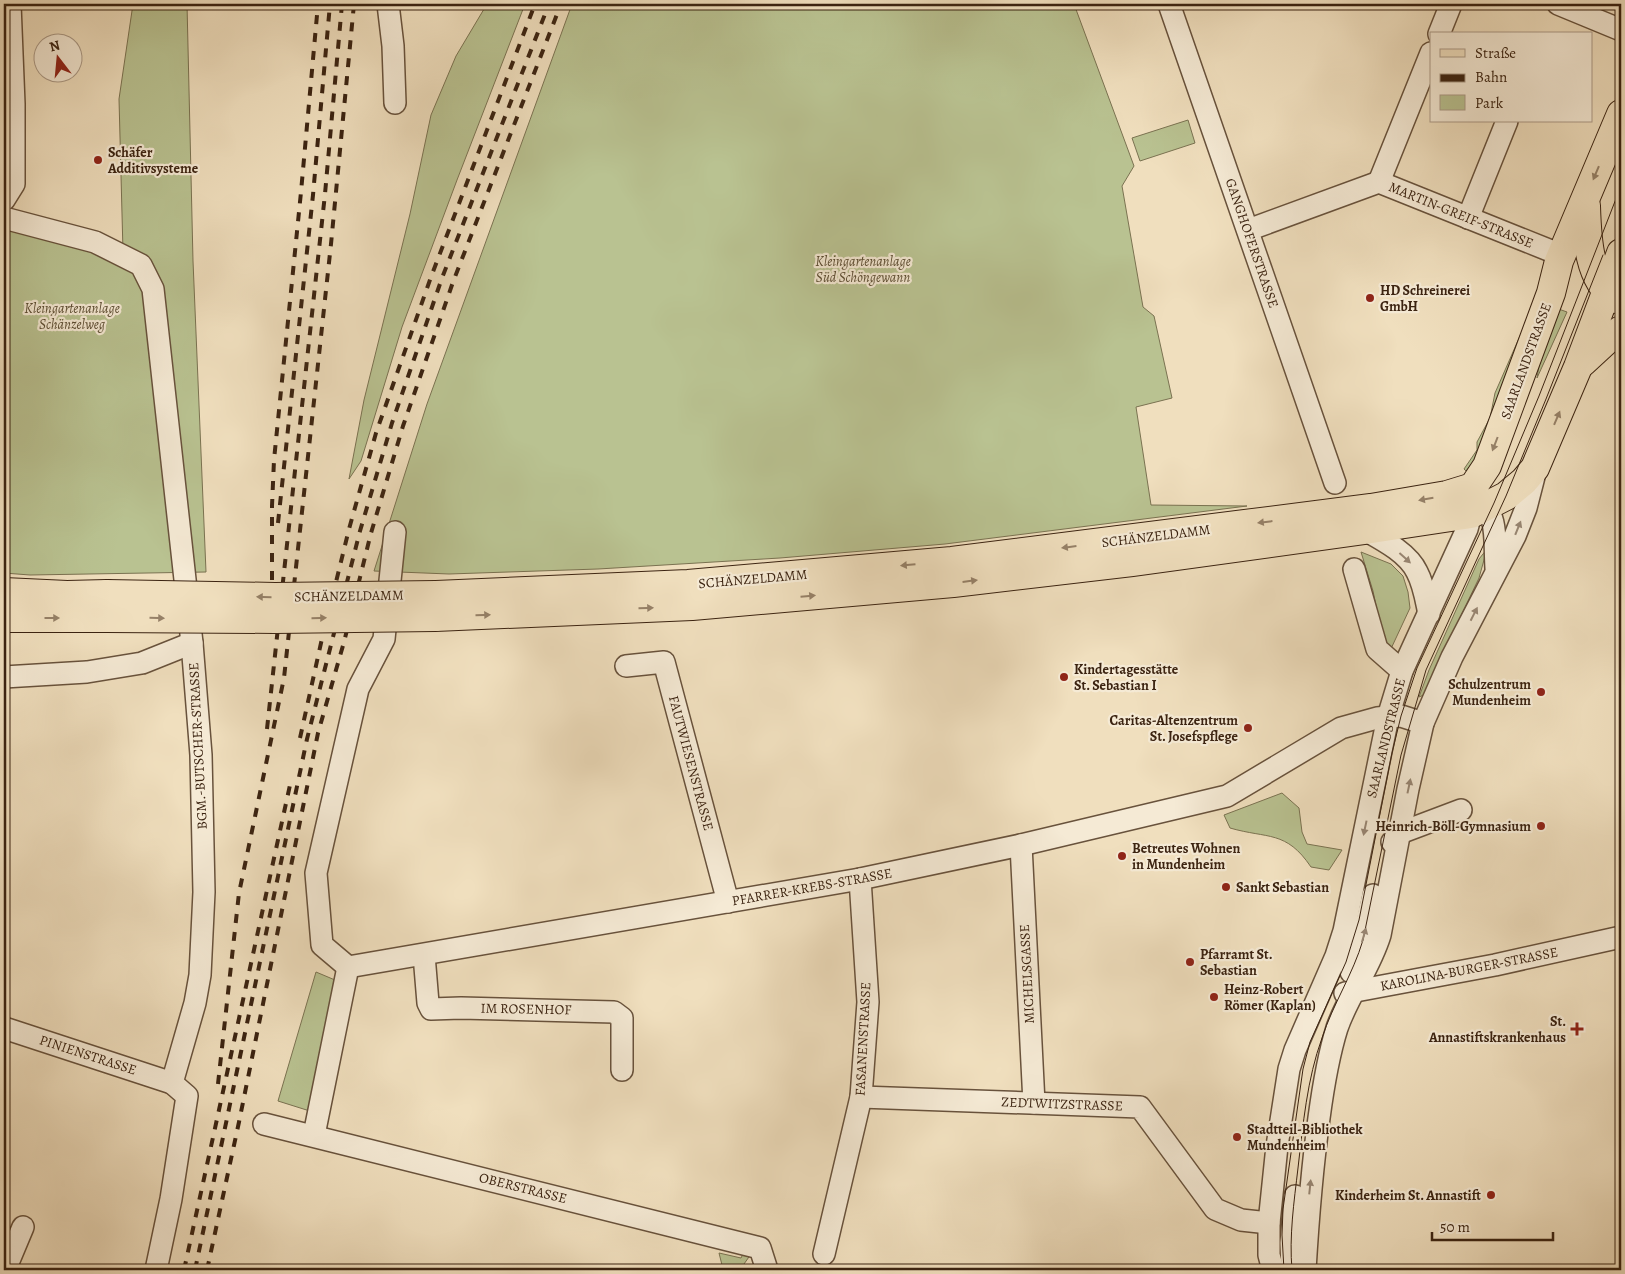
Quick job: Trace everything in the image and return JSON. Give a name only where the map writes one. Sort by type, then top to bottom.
[{"type":"main road","name":"SAARLANDSTRASSE","points":[[1477,503],[1487,466],[1552,290],[1557,267],[1621,114]]},
{"type":"main road","points":[[1585,199],[1587,234],[1613,276]]},
{"type":"main road","name":"SAARLANDSTRASSE","points":[[1531,472],[1578,367],[1613,276]]},
{"type":"main road","points":[[1552,290],[1572,277],[1613,276]]},
{"type":"main road","points":[[1578,367],[1598,347],[1621,330]]},
{"type":"main road","name":"SCHÄNZELDAMM","points":[[435,606],[692,606],[953,583],[1132,562],[1365,530],[1506,496],[1531,472]]},
{"type":"main road","name":"SCHÄNZELDAMM","points":[[4,592],[67,595],[107,606],[275,619],[952,561],[1371,508],[1446,495],[1477,503]]},
{"type":"main road","name":"SCHÄNZELDAMM","points":[[4,618],[107,606]]},
{"type":"street","points":[[4,200],[14,184],[14,104],[10,4]]},
{"type":"street","points":[[388,4],[394,46],[395,104]]},
{"type":"street","name":"GANGHOFERSTRASSE","points":[[1169,4],[1335,483]]},
{"type":"street","points":[[1440,32],[1451,4]]},
{"type":"street","points":[[1558,4],[1621,30]]},
{"type":"street","points":[[1379,182],[1430,55]]},
{"type":"street","points":[[1468,218],[1507,122]]},
{"type":"street","name":"MARTIN-GREIF-STRASSE","points":[[1248,230],[1379,182],[1562,255]]},
{"type":"street","name":"BGM.-BUTSCHER-STRASSE","points":[[4,218],[94,242],[141,265],[153,289],[192,644],[201,765],[204,892],[200,975],[195,1003],[172,1082]]},
{"type":"street","name":"SAARLANDSTRASSE","points":[[1273,1270],[1269,1255],[1276,1154],[1289,1069],[1295,1050],[1334,996],[1376,949],[1423,723],[1452,657],[1515,536],[1526,508],[1531,472]]},
{"type":"street","name":"SAARLANDSTRASSE","points":[[1477,503],[1496,533],[1496,571]]},
{"type":"street","name":"SAARLANDSTRASSE","points":[[1305,1270],[1309,1199],[1315,1146],[1328,1063],[1338,1025],[1334,996],[1336,956],[1344,931],[1388,717],[1402,671],[1477,503]]},
{"type":"street","points":[[1365,530],[1385,542],[1413,564],[1424,588],[1429,614]]},
{"type":"street","points":[[314,1135],[348,968],[322,945],[316,873],[358,689],[384,639],[395,532]]},
{"type":"street","points":[[1354,569],[1377,649],[1402,671]]},
{"type":"street","points":[[4,677],[87,672],[142,663],[192,644]]},
{"type":"street","name":"FAUTWIESENSTRASSE","points":[[626,666],[664,662],[728,902]]},
{"type":"street","name":"PFARRER-KREBS-STRASSE","points":[[348,968],[860,879],[1021,845],[1227,796],[1341,728],[1377,718],[1401,716],[1423,723]]},
{"type":"street","points":[[1400,833],[1461,810]]},
{"type":"street","name":"MICHELSGASSE","points":[[1021,845],[1034,1103]]},
{"type":"street","name":"FASANENSTRASSE","points":[[824,1254],[861,1097],[868,1002],[860,879]]},
{"type":"street","name":"KAROLINA-BURGER-STRASSE","points":[[1334,996],[1495,965],[1621,937]]},
{"type":"street","name":"IM ROSENHOF","points":[[424,954],[428,1003],[431,1009],[518,1009],[618,1013],[622,1018],[622,1070]]},
{"type":"street","points":[[1284,1270],[1282,1242],[1283,1209],[1297,1100],[1305,1057],[1334,996]]},
{"type":"street","points":[[1292,1270],[1291,1243],[1296,1185],[1311,1076],[1334,996]]},
{"type":"street","name":"PINIENSTRASSE","points":[[6,1035],[172,1082]]},
{"type":"street","points":[[156,1270],[171,1198],[187,1096],[172,1082]]},
{"type":"street","name":"ZEDTWITZSTRASSE","points":[[861,1097],[1140,1107],[1215,1208],[1242,1220],[1270,1223]]},
{"type":"street","name":"OBERSTRASSE","points":[[264,1124],[760,1248],[768,1270]]},
{"type":"street","points":[[5,1270],[23,1227]]},
{"type":"green space","name":"Kleingartenanlage Schänzelweg","points":[[133,4],[187,4],[193,261],[206,572],[30,575],[4,573],[4,226],[123,252],[119,99]]},
{"type":"green space","points":[[487,4],[525,4],[402,327],[361,461],[349,479],[364,400],[410,214],[431,115],[456,56]]},
{"type":"green space","name":"Kleingartenanlage Süd Schöngewann","points":[[572,4],[1074,4],[1134,166],[1122,186],[1143,307],[1154,316],[1172,398],[1136,407],[1151,505],[1247,506],[945,544],[780,558],[598,569],[449,574],[374,571],[427,404]]},
{"type":"green space","points":[[1188,120],[1195,143],[1140,161],[1132,138]]},
{"type":"green space","points":[[1534,304],[1476,458],[1466,471],[1464,469],[1477,450],[1477,442],[1490,418],[1495,393]]},
{"type":"green space","points":[[1553,307],[1567,312],[1537,378],[1544,335]]},
{"type":"green space","points":[[1487,549],[1479,578],[1433,674],[1426,694],[1419,697],[1429,670],[1479,559]]},
{"type":"green space","points":[[1361,552],[1391,564],[1403,576],[1408,592],[1410,608],[1389,653],[1383,640],[1373,591]]},
{"type":"green space","points":[[1282,793],[1299,808],[1302,832],[1307,844],[1342,850],[1329,870],[1311,867],[1302,855],[1284,841],[1266,835],[1230,828],[1224,815]]},
{"type":"green space","points":[[316,972],[335,980],[313,1112],[278,1101]]},
{"type":"green space","points":[[744,1252],[751,1254],[744,1264],[745,1270],[723,1269],[719,1253],[741,1258]]},
{"type":"tram line","points":[[1284,1270],[1283,1209],[1303,1069],[1310,1042],[1346,962],[1359,920],[1401,716],[1417,668],[1494,503],[1539,396],[1621,186]]},
{"type":"tram line","points":[[1292,1270],[1291,1244],[1294,1206],[1309,1086],[1327,1025],[1363,940],[1401,755],[1426,670],[1506,496],[1603,255]]},
{"type":"railway","points":[[272,634],[274,460],[318,4]]},
{"type":"railway","points":[[278,523],[313,195],[330,4]]},
{"type":"railway","points":[[267,729],[325,194],[342,4]]},
{"type":"railway","points":[[218,1084],[239,893],[284,678],[331,244],[354,4]]},
{"type":"railway","points":[[300,738],[349,529],[376,433],[431,277],[535,4]]},
{"type":"railway","points":[[195,1270],[307,739],[360,531],[392,423],[442,278],[549,4]]},
{"type":"railway","points":[[207,1270],[318,733],[344,642],[371,533],[403,426],[453,282],[561,4]]},
{"type":"railway","points":[[184,1270],[290,785]]},
{"type":"place","name":"Schäfer Additivsysteme","points":[[98,160]]},
{"type":"place","name":"HD Schreinerei GmbH","points":[[1370,298]]},
{"type":"place","name":"Kindertagesstätte St. Sebastian I","points":[[1064,677]]},
{"type":"place","name":"Schulzentrum Mundenheim","points":[[1541,692]]},
{"type":"place","name":"Caritas-Altenzentrum St. Josefspflege","points":[[1248,728]]},
{"type":"place","name":"Heinrich-Böll-Gymnasium","points":[[1541,826]]},
{"type":"place","name":"Betreutes Wohnen in Mundenheim","points":[[1122,856]]},
{"type":"place","name":"Sankt Sebastian","points":[[1226,887]]},
{"type":"place","name":"Pfarramt St. Sebastian","points":[[1190,962]]},
{"type":"place","name":"Heinz-Robert Römer (Kaplan)","points":[[1214,997]]},
{"type":"place","name":"St. Annastiftskrankenhaus","points":[[1577,1029]]},
{"type":"place","name":"Stadtteil-Bibliothek Mundenheim","points":[[1237,1137]]},
{"type":"place","name":"Kinderheim St. Annastift","points":[[1491,1195]]}]
